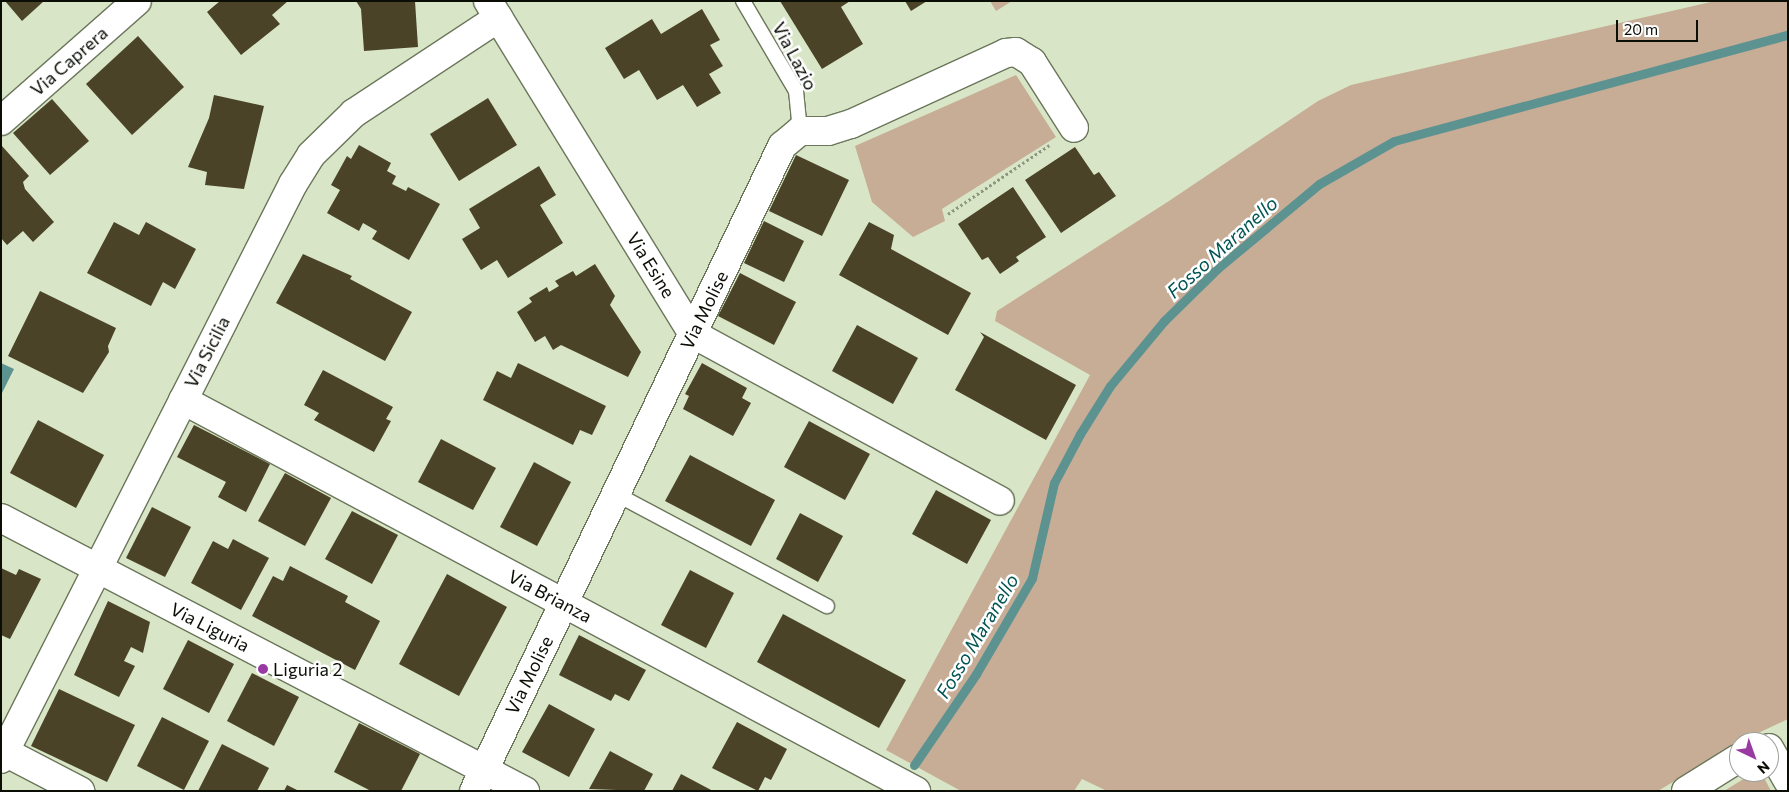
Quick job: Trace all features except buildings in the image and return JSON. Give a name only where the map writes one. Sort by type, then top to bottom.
[{"type":"street","name":"Via Caprera","points":[[1,121],[137,1]]},
{"type":"street","name":"Via Esine","points":[[493,10],[693,334],[1000,501]]},
{"type":"street","name":"Via Sicilia","points":[[3,755],[293,184],[311,155],[354,113],[493,10]]},
{"type":"street","points":[[800,131],[828,131],[851,124],[1006,53],[1016,52],[1032,62],[1074,128]]},
{"type":"street","name":"Via Molise","points":[[479,779],[782,146],[800,131]]},
{"type":"street","name":"Via Brianza","points":[[183,400],[916,791]]},
{"type":"street","name":"Via Liguria","points":[[1,518],[479,779],[525,791]]},
{"type":"street","points":[[3,755],[80,791]]},
{"type":"street","points":[[1686,791],[1729,764]]},
{"type":"street","points":[[1779,765],[1788,781]]},
{"type":"lane","name":"Via Lazio","points":[[743,1],[796,91],[800,131]]},
{"type":"lane","points":[[616,494],[827,606]]},
{"type":"path","points":[[948,214],[1074,128]]},
{"type":"shaded area","points":[[990,1],[1012,1],[996,11]]},
{"type":"shaded area","points":[[1715,1],[1788,1],[1788,719],[1760,732],[1729,732],[1729,748],[1658,791],[1107,791],[1082,779],[1074,791],[961,791],[886,750],[1090,375],[995,321],[997,311],[1169,201],[1318,101],[1351,85]]},
{"type":"shaded area","points":[[1016,75],[1056,137],[942,209],[945,221],[913,237],[872,202],[855,146]]},
{"type":"shaded area","points":[[1739,782],[1766,782],[1771,791],[1724,791]]},
{"type":"water","points":[[1,363],[14,369],[2,393],[1,393]]},
{"type":"waterway","name":"Fosso Maranello","points":[[914,765],[976,674],[1032,578],[1054,483],[1080,434],[1110,386],[1164,321],[1218,268],[1319,184],[1394,141],[1788,35]]},
{"type":"place","name":"Liguria 2","points":[[263,669]]}]
